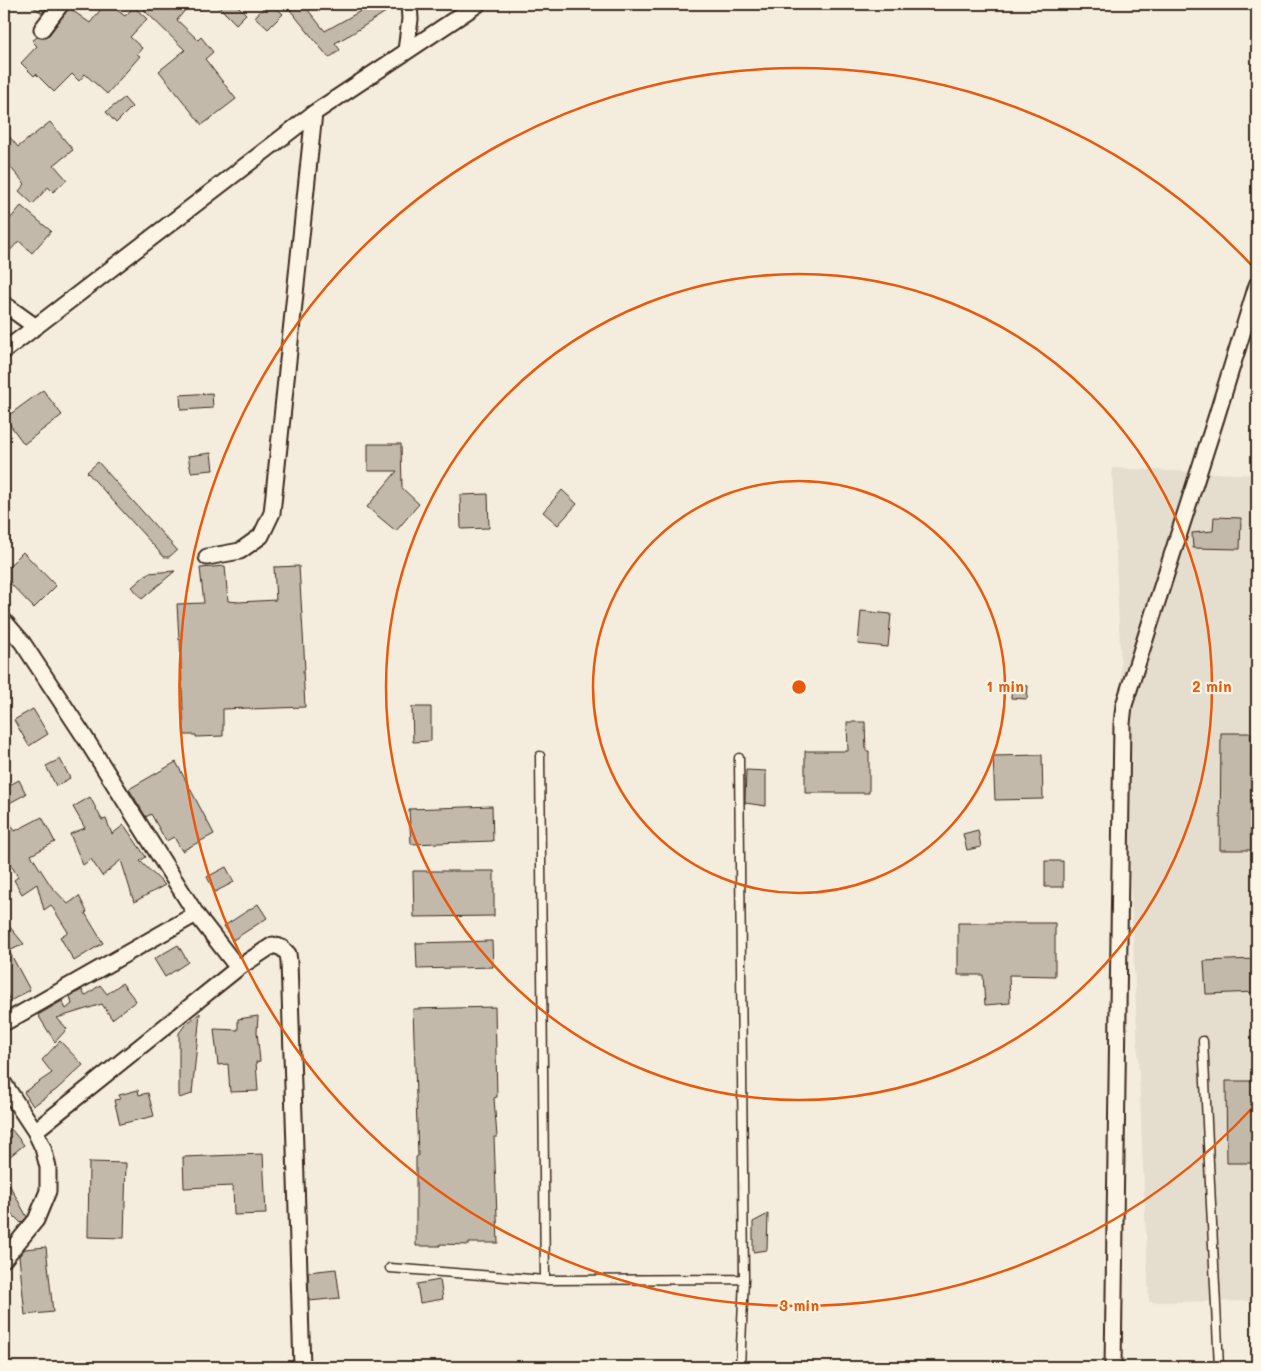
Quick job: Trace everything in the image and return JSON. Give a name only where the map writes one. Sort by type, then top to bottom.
[{"type":"street","points":[[42,29],[61,4]]},
{"type":"street","points":[[406,51],[410,19],[409,4]]},
{"type":"street","points":[[4,351],[314,113],[478,4]]},
{"type":"street","points":[[207,558],[240,551],[261,536],[272,513],[314,113]]},
{"type":"street","points":[[1113,1367],[1122,724],[1124,705],[1257,285]]},
{"type":"street","points":[[4,304],[36,327]]},
{"type":"street","points":[[4,621],[22,642],[82,733],[196,914],[238,968]]},
{"type":"street","points":[[4,1023],[196,914]]},
{"type":"street","points":[[36,1131],[238,968],[273,946],[282,948],[288,954],[302,1367]]},
{"type":"street","points":[[4,1084],[36,1131],[48,1167],[48,1190],[36,1220],[4,1259]]},
{"type":"lane","points":[[540,756],[545,1280]]},
{"type":"lane","points":[[739,758],[744,1279],[740,1367]]},
{"type":"lane","points":[[1203,1041],[1220,1367]]},
{"type":"lane","points":[[390,1268],[545,1280],[744,1279]]},
{"type":"shaded area","points":[[1112,468],[1257,475],[1257,1301],[1149,1302]]},
{"type":"building","points":[[29,4],[49,4],[42,13]]},
{"type":"building","points":[[105,4],[109,4],[125,16],[134,7],[147,19],[130,37],[142,48],[137,54],[140,56],[107,94],[85,74],[79,81],[72,74],[54,92],[36,74],[34,76],[21,63],[37,46],[32,41],[37,37],[41,38],[49,35],[69,8],[90,23]]},
{"type":"building","points":[[153,4],[190,4],[177,20],[198,40],[201,37],[213,52],[205,59],[236,99],[202,125],[159,71],[185,50],[144,10]]},
{"type":"building","points":[[216,4],[236,4],[246,14],[236,24]]},
{"type":"building","points":[[267,4],[272,4],[283,14],[268,29],[255,17]]},
{"type":"building","points":[[303,4],[325,31],[373,4],[398,4],[335,43],[340,50],[329,58],[290,10]]},
{"type":"building","points":[[124,98],[132,107],[116,123],[106,112]]},
{"type":"building","points":[[50,122],[73,150],[54,165],[67,180],[53,192],[48,187],[33,204],[19,191],[25,184],[4,160],[4,130],[18,147]]},
{"type":"building","points":[[21,206],[51,231],[32,253],[19,241],[4,257],[4,226]]},
{"type":"building","points":[[43,390],[62,415],[24,444],[5,418]]},
{"type":"building","points":[[212,393],[213,408],[181,410],[180,395]]},
{"type":"building","points":[[368,444],[401,444],[402,488],[419,504],[396,531],[367,507],[397,471],[368,471]]},
{"type":"building","points":[[211,453],[213,470],[191,472],[188,456]]},
{"type":"building","points":[[98,462],[177,550],[169,557],[164,557],[87,472]]},
{"type":"building","points":[[562,490],[577,504],[558,525],[543,512]]},
{"type":"building","points":[[488,494],[489,528],[461,529],[460,495]]},
{"type":"building","points":[[1214,517],[1241,518],[1240,549],[1193,548],[1192,533],[1213,531]]},
{"type":"building","points":[[23,552],[56,586],[34,608],[4,577],[4,571]]},
{"type":"building","points":[[225,566],[228,601],[239,602],[276,600],[274,567],[299,566],[305,670],[303,670],[305,707],[223,709],[223,736],[196,737],[196,735],[184,735],[177,604],[204,603],[200,568]]},
{"type":"building","points":[[175,571],[142,599],[132,587],[148,573]]},
{"type":"building","points":[[861,611],[891,614],[888,647],[858,644]]},
{"type":"building","points":[[1012,685],[1028,686],[1027,699],[1011,698]]},
{"type":"building","points":[[412,707],[431,707],[431,741],[413,742]]},
{"type":"building","points":[[33,709],[48,734],[29,746],[14,720]]},
{"type":"building","points":[[847,722],[865,722],[866,751],[869,751],[869,793],[805,793],[805,751],[848,751]]},
{"type":"building","points":[[1221,733],[1251,733],[1251,850],[1220,850]]},
{"type":"building","points":[[1042,755],[1043,799],[995,800],[993,756]]},
{"type":"building","points":[[60,759],[70,778],[56,786],[46,766]]},
{"type":"building","points":[[176,762],[214,834],[182,851],[174,837],[166,841],[151,814],[146,817],[129,789]]},
{"type":"building","points":[[746,770],[766,771],[766,806],[745,803]]},
{"type":"building","points":[[19,780],[26,794],[4,806],[4,788]]},
{"type":"building","points":[[90,797],[102,820],[106,819],[112,834],[124,825],[146,857],[140,861],[165,885],[134,902],[121,860],[102,876],[91,859],[83,865],[70,834],[85,828],[73,807]]},
{"type":"building","points":[[492,806],[493,841],[411,844],[409,809]]},
{"type":"building","points":[[4,813],[15,831],[42,817],[55,842],[31,855],[51,886],[68,904],[79,896],[87,912],[85,913],[103,943],[74,961],[60,937],[68,932],[51,905],[44,910],[37,884],[22,894],[14,880],[18,877],[4,853]]},
{"type":"building","points":[[978,830],[981,847],[967,850],[963,834]]},
{"type":"building","points":[[1045,861],[1063,861],[1063,887],[1045,887]]},
{"type":"building","points":[[226,867],[234,882],[215,892],[207,877]]},
{"type":"building","points":[[413,871],[494,871],[494,916],[414,917]]},
{"type":"building","points":[[258,904],[267,918],[233,940],[224,926]]},
{"type":"building","points":[[4,920],[24,944],[9,951],[30,990],[10,1001],[4,988]]},
{"type":"building","points":[[958,923],[1055,923],[1055,976],[1009,975],[1010,1003],[985,1005],[983,975],[958,975]]},
{"type":"building","points":[[492,941],[493,967],[417,969],[416,943]]},
{"type":"building","points":[[178,945],[188,962],[165,977],[154,959]]},
{"type":"building","points":[[1257,959],[1257,992],[1206,994],[1204,961]]},
{"type":"building","points":[[122,983],[136,1001],[112,1019],[102,1004],[57,1018],[67,1029],[55,1042],[38,1015],[62,1001],[66,1009],[72,1004],[70,996],[82,990],[85,996],[100,985],[107,994]]},
{"type":"building","points":[[495,1007],[497,1097],[494,1098],[497,1137],[494,1137],[498,1243],[416,1246],[416,1157],[418,1156],[413,1009]]},
{"type":"building","points":[[200,1013],[192,1094],[179,1098],[179,1033],[185,1025]]},
{"type":"building","points":[[258,1016],[257,1032],[260,1061],[256,1062],[258,1091],[230,1092],[228,1064],[218,1065],[214,1029],[238,1030],[238,1019]]},
{"type":"building","points":[[60,1041],[83,1065],[56,1090],[33,1106],[24,1092],[52,1073],[42,1060]]},
{"type":"building","points":[[1226,1081],[1257,1081],[1257,1163],[1227,1163]]},
{"type":"building","points":[[138,1090],[139,1095],[148,1093],[154,1116],[120,1124],[114,1100],[120,1099],[119,1095]]},
{"type":"building","points":[[11,1129],[24,1145],[4,1161],[4,1135]]},
{"type":"building","points":[[263,1154],[266,1214],[234,1215],[233,1186],[184,1188],[183,1157]]},
{"type":"building","points":[[89,1162],[126,1163],[124,1238],[88,1237]]},
{"type":"building","points":[[4,1175],[27,1217],[21,1223],[4,1206]]},
{"type":"building","points":[[768,1214],[767,1250],[753,1252],[753,1222]]},
{"type":"building","points":[[46,1247],[53,1312],[25,1315],[19,1256],[25,1249]]},
{"type":"building","points":[[336,1269],[340,1298],[309,1301],[308,1272]]},
{"type":"building","points":[[440,1280],[443,1299],[420,1303],[417,1284]]}]
